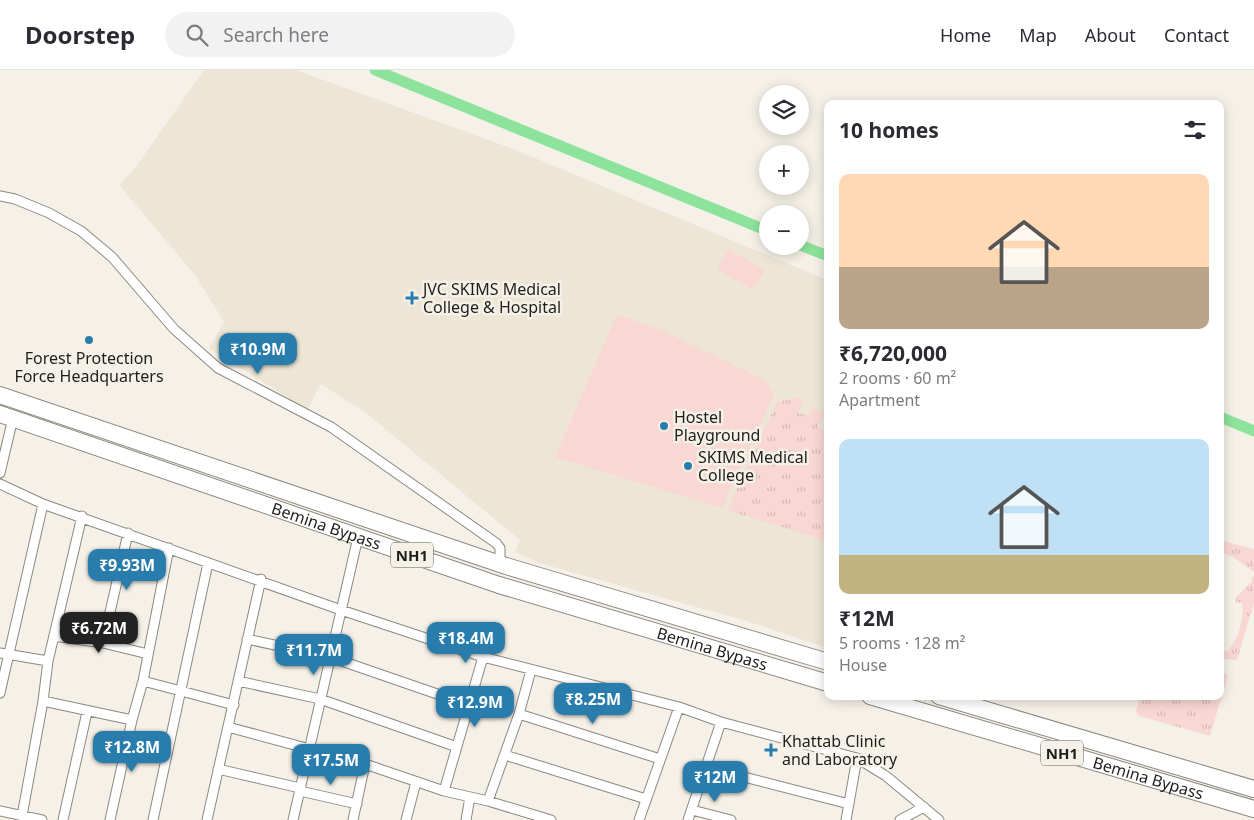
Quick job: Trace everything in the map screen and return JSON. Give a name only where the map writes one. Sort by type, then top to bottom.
[{"type":"highway","name":"Bemina Bypass","points":[[0,395],[500,564],[824,661]]},
{"type":"highway","name":"Bemina Bypass","points":[[6,416],[499,585],[824,682]]},
{"type":"highway","name":"Bemina Bypass","points":[[884,700],[1254,809]]},
{"type":"highway","name":"Bemina Bypass","points":[[953,700],[1254,789]]},
{"type":"street","points":[[0,196],[15,199],[49,212],[80,231],[112,258],[174,329],[218,368],[331,427],[496,543],[500,548],[500,564]]},
{"type":"street","points":[[0,474],[6,416]]},
{"type":"street","points":[[0,484],[43,504],[82,516],[208,563],[261,580],[341,610],[484,657],[679,707],[721,722],[857,758],[886,776],[939,820]]},
{"type":"street","points":[[0,693],[4,653],[43,504]]},
{"type":"street","points":[[22,816],[43,701],[48,661],[82,516]]},
{"type":"street","points":[[104,642],[128,534]]},
{"type":"street","points":[[293,820],[358,536]]},
{"type":"street","points":[[110,820],[132,720],[143,681],[169,548]]},
{"type":"street","points":[[153,820],[182,692],[208,563]]},
{"type":"street","points":[[207,820],[261,580]]},
{"type":"street","points":[[54,636],[104,642],[148,654]]},
{"type":"street","points":[[248,639],[330,657],[469,705]]},
{"type":"street","points":[[4,653],[48,661]]},
{"type":"street","points":[[444,791],[484,657]]},
{"type":"street","points":[[488,801],[519,714],[531,670]]},
{"type":"street","points":[[143,681],[234,705]]},
{"type":"street","points":[[238,681],[320,699],[457,747]]},
{"type":"street","points":[[43,701],[87,712],[132,720]]},
{"type":"street","points":[[639,820],[679,707]]},
{"type":"street","points":[[63,820],[87,712]]},
{"type":"street","points":[[519,714],[660,758]]},
{"type":"street","points":[[688,820],[721,722]]},
{"type":"street","points":[[228,727],[309,748],[444,791],[488,801],[551,820]]},
{"type":"street","points":[[505,755],[646,799]]},
{"type":"street","points":[[846,820],[857,758]]},
{"type":"street","points":[[352,820],[357,804],[364,764]]},
{"type":"street","points":[[705,766],[849,804]]},
{"type":"street","points":[[218,769],[357,804]]},
{"type":"street","points":[[406,820],[416,782]]},
{"type":"street","points":[[466,820],[470,797]]},
{"type":"street","points":[[900,820],[924,807]]},
{"type":"street","points":[[692,810],[732,820]]},
{"type":"street","points":[[0,811],[42,820]]},
{"type":"shaded area","name":"JVC SKIMS Medical College & Hospital","points":[[204,70],[296,70],[516,150],[759,252],[759,255],[767,255],[824,279],[824,647],[750,622],[539,563],[515,552],[520,540],[366,413],[321,384],[307,410],[209,348],[224,322],[195,275],[119,185],[135,168]]},
{"type":"green space","points":[[729,249],[765,270],[753,290],[717,269]]},
{"type":"green space","name":"Hostel Playground","points":[[617,314],[664,331],[767,382],[774,395],[722,508],[555,457]]},
{"type":"green space","points":[[799,397],[803,400],[798,413],[808,416],[813,407],[824,413],[817,427],[824,430],[824,540],[727,510],[777,402]]},
{"type":"green space","points":[[1224,541],[1254,549],[1254,572],[1233,557],[1224,554]]},
{"type":"green space","points":[[1254,576],[1254,603],[1237,660],[1224,659],[1224,651],[1228,651],[1232,645],[1238,634],[1241,622],[1242,603],[1236,602],[1236,597],[1252,581],[1251,578]]},
{"type":"green space","points":[[1224,674],[1228,675],[1224,689]]},
{"type":"green space","points":[[1139,700],[1221,700],[1210,736],[1139,716],[1136,712]]},
{"type":"waterway","points":[[375,70],[759,227]]},
{"type":"waterway","points":[[809,249],[824,254]]},
{"type":"waterway","points":[[1224,419],[1254,431]]},
{"type":"place","name":"JVC SKIMS Medical College & Hospital","points":[[412,298]]},
{"type":"place","name":"Forest Protection Force Headquarters","points":[[89,340]]},
{"type":"place","name":"Hostel Playground","points":[[664,426]]},
{"type":"place","name":"SKIMS Medical College","points":[[688,466]]},
{"type":"place","name":"Khattab Clinic and Laboratory","points":[[771,750]]}]
